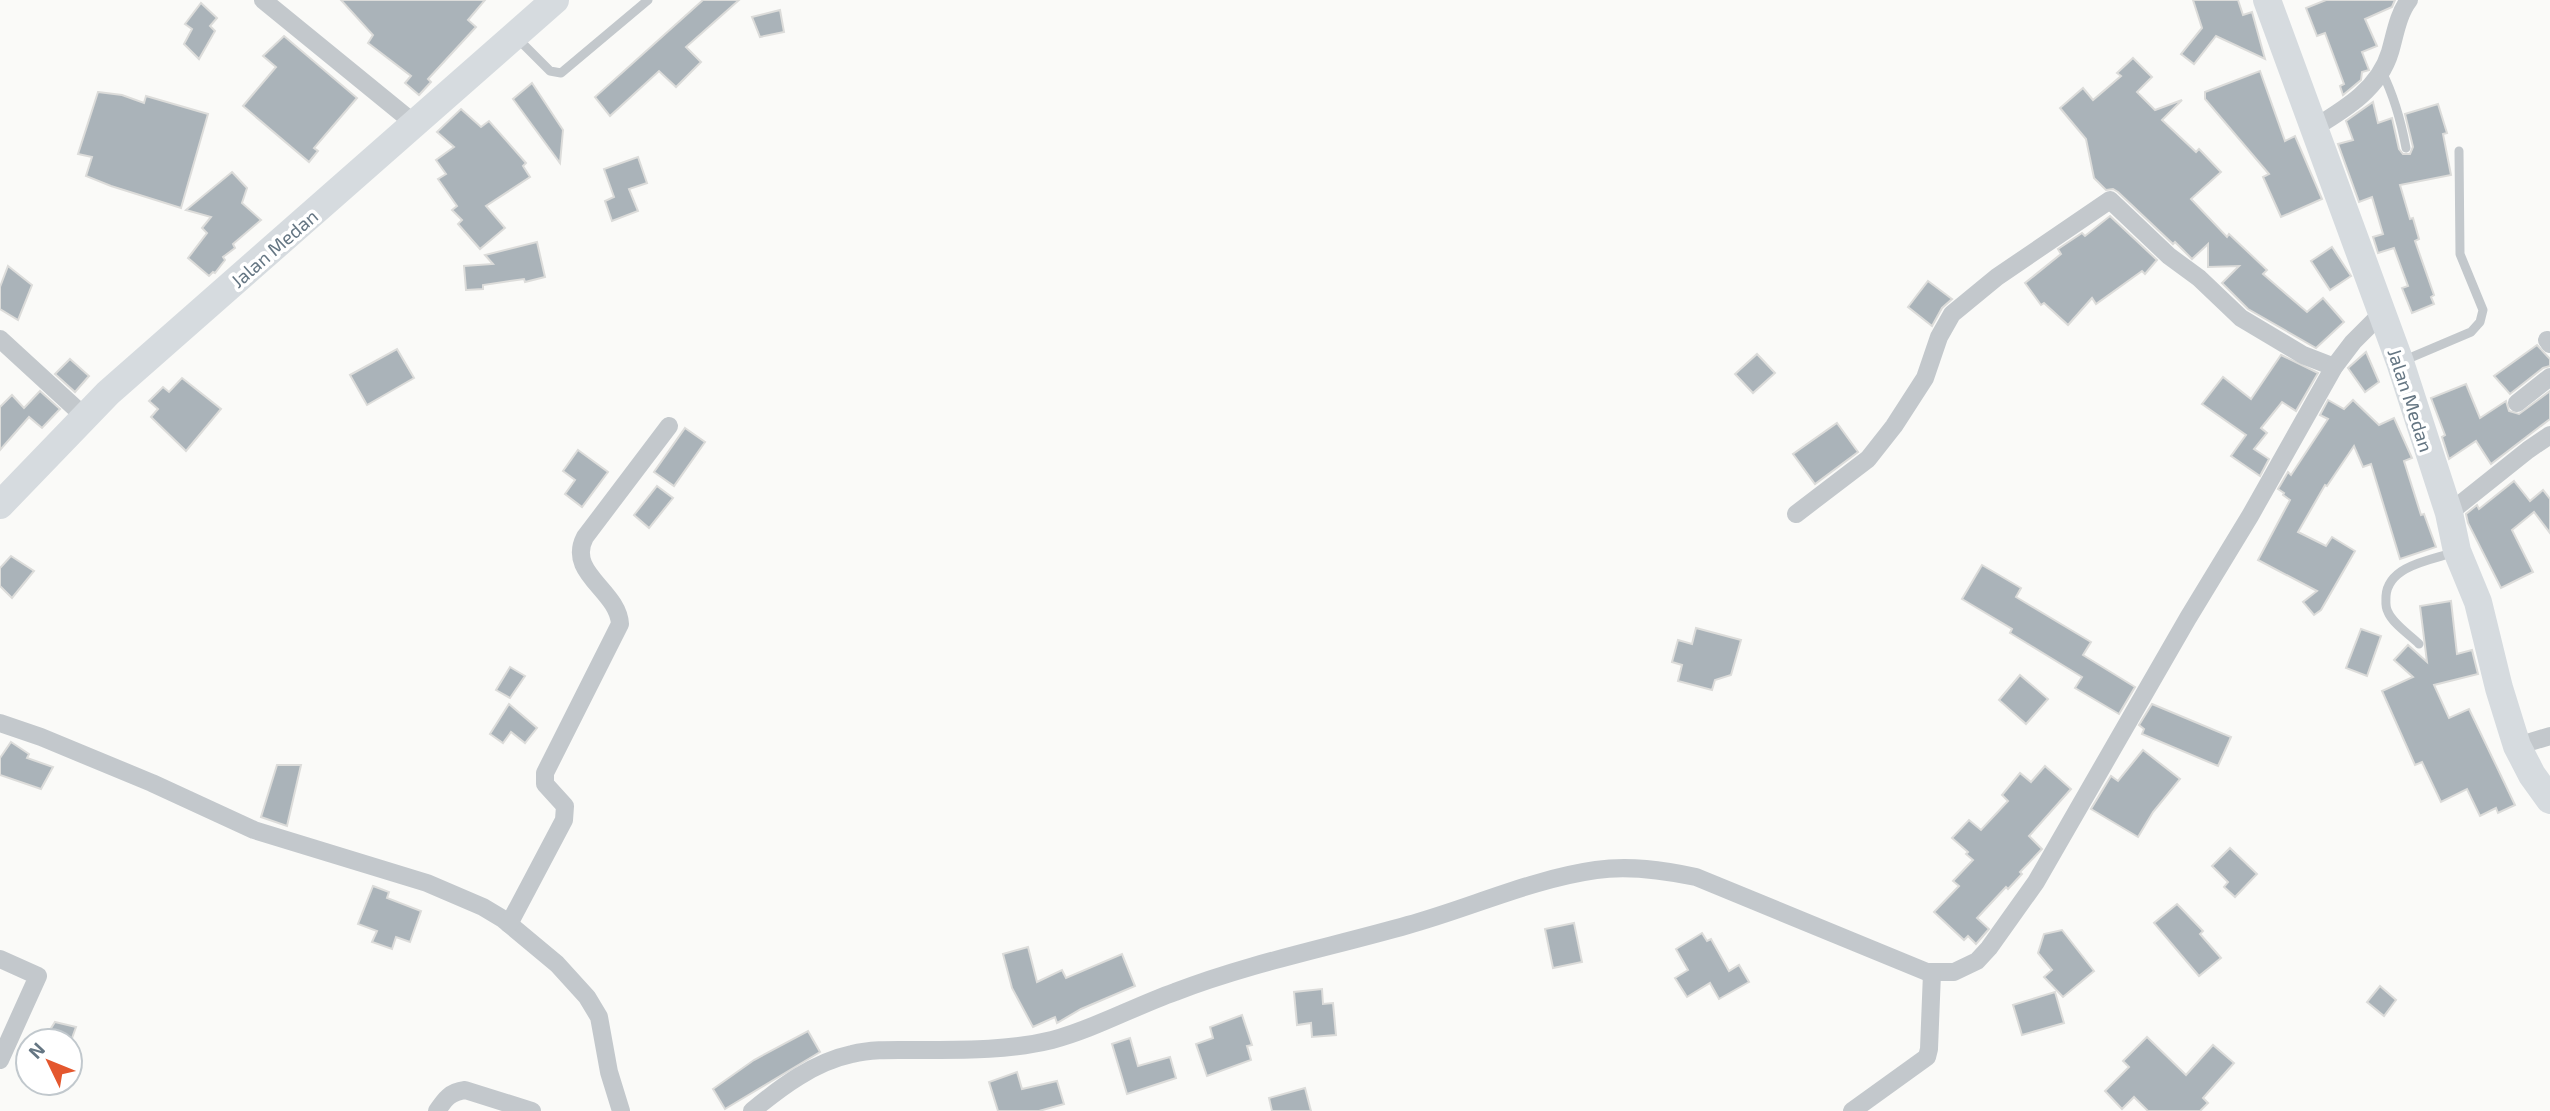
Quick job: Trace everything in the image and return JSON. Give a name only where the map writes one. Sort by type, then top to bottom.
[{"type":"highway","name":"Jalan Medan","points":[[0,505],[85,417],[142,363],[555,0]]},
{"type":"highway","name":"Jalan Medan","points":[[2267,0],[2400,362],[2449,513],[2457,551],[2478,602],[2499,688],[2517,746],[2532,775],[2550,800]]},
{"type":"street","points":[[263,0],[415,124]]},
{"type":"street","points":[[2314,128],[2349,106],[2368,90],[2390,52],[2409,0]]},
{"type":"street","points":[[1796,514],[1868,459],[1894,426],[1925,378],[1939,337],[1952,314],[1997,277],[2110,200],[2169,256],[2199,278],[2241,318],[2303,355],[2334,367]]},
{"type":"street","points":[[752,1111],[795,1079],[822,1064],[850,1054],[874,1051],[992,1049],[1049,1041],[1077,1033],[1176,992],[1280,959],[1409,925],[1529,887],[1597,869],[1661,870],[1696,877],[1932,973],[1954,972],[1977,961],[2036,882],[2334,367],[2353,342],[2382,313]]},
{"type":"street","points":[[0,339],[85,417]]},
{"type":"street","points":[[2517,403],[2550,377]]},
{"type":"street","points":[[509,923],[564,820],[565,806],[545,784],[545,773],[620,624],[614,606],[581,562],[579,550],[585,537],[669,426]]},
{"type":"street","points":[[2449,513],[2550,435]]},
{"type":"street","points":[[0,723],[152,783],[254,830],[427,883],[483,907],[509,923],[572,979],[599,1017],[609,1072],[621,1111]]},
{"type":"street","points":[[2517,746],[2550,736]]},
{"type":"street","points":[[0,959],[37,976],[0,1060]]},
{"type":"street","points":[[1852,1111],[1927,1057],[1932,973]]},
{"type":"street","points":[[437,1111],[446,1098],[454,1092],[465,1090],[532,1111]]},
{"type":"lane","points":[[514,36],[550,71],[561,73],[648,0]]},
{"type":"lane","points":[[2381,71],[2390,87],[2406,148]]},
{"type":"lane","points":[[2400,362],[2471,332],[2482,318],[2483,310],[2460,254],[2459,151]]},
{"type":"lane","points":[[2419,644],[2389,615],[2387,590],[2398,574],[2406,568],[2457,551]]},
{"type":"building","points":[[341,0],[485,0],[468,20],[476,27],[428,79],[431,82],[419,95],[405,83],[411,76],[368,43],[373,35]]},
{"type":"building","points":[[703,0],[739,0],[686,47],[701,62],[676,87],[659,71],[610,116],[595,97]]},
{"type":"building","points":[[2193,0],[2238,0],[2243,15],[2252,12],[2265,59],[2216,36],[2194,64],[2181,54],[2202,28]]},
{"type":"building","points":[[2326,0],[2395,0],[2392,7],[2365,19],[2377,46],[2362,52],[2369,70],[2362,72],[2361,80],[2343,95],[2340,86],[2344,84],[2325,33],[2317,36],[2306,8]]},
{"type":"building","points":[[201,3],[217,18],[210,26],[215,31],[199,59],[184,44],[192,29],[185,24]]},
{"type":"building","points":[[780,10],[784,32],[760,37],[752,17]]},
{"type":"building","points":[[284,36],[357,98],[314,148],[318,151],[309,162],[243,106],[276,67],[263,56]]},
{"type":"building","points":[[2133,58],[2152,77],[2137,92],[2155,110],[2182,100],[2162,120],[2196,152],[2199,149],[2221,172],[2191,199],[2227,237],[2229,234],[2267,270],[2263,274],[2307,312],[2323,298],[2344,322],[2316,348],[2248,309],[2222,283],[2239,266],[2208,267],[2208,244],[2192,259],[2118,192],[2113,189],[2106,190],[2094,178],[2086,139],[2060,108],[2083,88],[2093,100],[2121,76],[2117,73]]},
{"type":"building","points":[[2260,71],[2285,141],[2295,136],[2322,199],[2281,217],[2263,177],[2269,174],[2205,99],[2205,92]]},
{"type":"building","points":[[532,83],[563,130],[560,163],[513,99]]},
{"type":"building","points":[[98,92],[122,95],[144,103],[146,96],[208,114],[181,208],[86,176],[92,157],[78,154]]},
{"type":"building","points":[[2373,102],[2378,123],[2392,118],[2399,149],[2403,154],[2410,154],[2413,147],[2405,114],[2438,104],[2447,133],[2443,134],[2451,175],[2400,185],[2410,219],[2413,218],[2419,239],[2415,241],[2434,295],[2431,297],[2434,304],[2412,313],[2402,288],[2408,286],[2394,248],[2378,253],[2373,237],[2383,234],[2372,197],[2359,202],[2338,144],[2353,140],[2346,121]]},
{"type":"building","points":[[461,109],[481,127],[489,121],[526,163],[523,166],[530,177],[486,206],[505,228],[480,249],[458,224],[462,220],[452,210],[457,206],[438,179],[446,174],[436,160],[454,147],[437,132]]},
{"type":"building","points":[[638,157],[647,183],[629,189],[638,211],[612,221],[605,201],[614,197],[604,169]]},
{"type":"building","points":[[232,172],[247,188],[242,203],[261,220],[233,244],[235,248],[223,257],[225,260],[215,273],[209,276],[188,258],[207,233],[202,228],[211,217],[186,210]]},
{"type":"building","points":[[2110,216],[2157,260],[2145,274],[2142,271],[2096,304],[2092,298],[2068,325],[2044,303],[2041,305],[2025,283],[2061,254],[2058,249],[2082,233],[2085,236]]},
{"type":"building","points":[[537,242],[545,277],[525,282],[524,279],[483,285],[483,289],[466,290],[464,266],[493,264],[485,255]]},
{"type":"building","points":[[2332,247],[2351,276],[2330,290],[2311,261]]},
{"type":"building","points":[[8,266],[32,285],[18,320],[0,309],[0,287]]},
{"type":"building","points":[[1928,281],[1952,299],[1942,308],[1932,326],[1908,307]]},
{"type":"building","points":[[2537,345],[2550,359],[2550,366],[2543,368],[2510,394],[2494,376]]},
{"type":"building","points":[[397,349],[414,378],[367,405],[350,375]]},
{"type":"building","points":[[2366,352],[2379,382],[2365,392],[2348,368]]},
{"type":"building","points":[[1757,354],[1775,373],[1753,393],[1735,374]]},
{"type":"building","points":[[2281,355],[2318,373],[2296,411],[2282,402],[2261,428],[2267,433],[2254,449],[2269,459],[2260,476],[2231,456],[2246,435],[2202,404],[2223,377],[2251,399]]},
{"type":"building","points":[[70,359],[89,376],[75,392],[55,374]]},
{"type":"building","points":[[182,378],[221,409],[186,451],[151,417],[158,409],[149,401],[163,387],[169,392]]},
{"type":"building","points":[[2466,384],[2480,418],[2506,401],[2509,411],[2519,414],[2550,391],[2550,419],[2491,464],[2476,441],[2449,459],[2442,437],[2445,435],[2431,398]]},
{"type":"building","points":[[40,391],[60,409],[42,428],[29,417],[0,450],[0,407],[12,395],[24,408]]},
{"type":"building","points":[[2328,400],[2344,409],[2353,400],[2379,425],[2394,418],[2412,458],[2404,461],[2421,515],[2424,514],[2436,547],[2400,559],[2371,464],[2363,467],[2354,446],[2327,486],[2325,485],[2298,532],[2326,546],[2332,537],[2355,551],[2321,610],[2314,615],[2303,602],[2317,591],[2258,560],[2290,500],[2278,489],[2288,472],[2291,475],[2328,419],[2320,415]]},
{"type":"building","points":[[1837,423],[1858,452],[1815,484],[1793,454]]},
{"type":"building","points":[[685,428],[705,442],[674,486],[654,472]]},
{"type":"building","points":[[578,450],[608,472],[582,507],[565,494],[575,480],[563,471]]},
{"type":"building","points":[[2514,481],[2530,501],[2543,490],[2550,499],[2550,533],[2534,512],[2512,530],[2533,572],[2501,588],[2466,514],[2477,505],[2479,509]]},
{"type":"building","points":[[657,486],[673,498],[649,528],[634,515]]},
{"type":"building","points":[[11,556],[34,571],[12,598],[0,586],[0,568]]},
{"type":"building","points":[[1982,565],[2021,588],[2016,597],[2091,642],[2083,655],[2135,687],[2119,714],[2075,688],[2082,677],[2010,633],[2012,629],[1962,599]]},
{"type":"building","points":[[2451,601],[2457,654],[2472,650],[2478,674],[2434,685],[2449,718],[2469,709],[2515,805],[2498,813],[2496,808],[2480,816],[2467,789],[2441,802],[2422,762],[2415,765],[2382,691],[2413,677],[2394,660],[2408,645],[2427,662],[2420,606]]},
{"type":"building","points":[[1696,628],[1741,640],[1731,675],[1715,680],[1712,690],[1678,681],[1682,665],[1672,662],[1678,640],[1692,644]]},
{"type":"building","points":[[2361,629],[2381,636],[2367,676],[2346,668]]},
{"type":"building","points":[[510,667],[525,676],[510,698],[496,690]]},
{"type":"building","points":[[2020,675],[2048,699],[2026,724],[1999,700]]},
{"type":"building","points":[[509,704],[537,728],[525,743],[511,732],[503,743],[490,734]]},
{"type":"building","points":[[2152,704],[2231,737],[2218,766],[2142,734],[2144,729],[2139,725]]},
{"type":"building","points":[[11,742],[29,754],[27,758],[53,767],[41,789],[0,775],[0,758]]},
{"type":"building","points":[[2143,750],[2180,779],[2153,812],[2138,837],[2091,809],[2111,776],[2118,781]]},
{"type":"building","points":[[277,765],[301,765],[287,826],[261,817]]},
{"type":"building","points":[[2045,766],[2071,789],[2029,836],[2042,849],[2008,889],[2006,887],[1977,918],[1989,929],[1976,944],[1968,936],[1964,940],[1934,912],[1959,886],[1953,881],[1973,860],[1952,838],[1969,820],[1981,830],[2008,801],[2002,795],[2020,773],[2031,782]]},
{"type":"building","points":[[2230,848],[2257,874],[2235,897],[2224,887],[2228,882],[2212,866]]},
{"type":"building","points":[[373,886],[389,892],[387,898],[421,911],[410,942],[396,937],[392,949],[372,942],[377,931],[358,924]]},
{"type":"building","points":[[2177,904],[2203,931],[2200,934],[2221,958],[2199,976],[2154,923]]},
{"type":"building","points":[[1574,923],[1582,962],[1553,968],[1545,929]]},
{"type":"building","points":[[2062,930],[2094,971],[2063,997],[2044,977],[2052,970],[2038,953],[2044,934]]},
{"type":"building","points":[[1702,933],[1707,941],[1711,939],[1729,971],[1739,965],[1749,982],[1719,999],[1710,983],[1687,997],[1675,978],[1688,970],[1676,949]]},
{"type":"building","points":[[1028,947],[1037,982],[1062,970],[1066,978],[1122,954],[1135,986],[1081,1009],[1057,1023],[1055,1017],[1033,1027],[1012,988],[1003,954]]},
{"type":"building","points":[[2380,986],[2396,1000],[2384,1016],[2367,1002]]},
{"type":"building","points":[[1322,989],[1323,1004],[1333,1003],[1336,1035],[1312,1037],[1311,1023],[1297,1025],[1294,992]]},
{"type":"building","points":[[2055,992],[2064,1023],[2022,1035],[2013,1005]]},
{"type":"building","points":[[1242,1015],[1252,1045],[1247,1046],[1251,1060],[1207,1076],[1196,1044],[1213,1038],[1210,1027]]},
{"type":"building","points":[[55,1022],[76,1027],[52,1027]]},
{"type":"building","points":[[808,1031],[820,1052],[725,1109],[713,1089],[754,1060]]},
{"type":"building","points":[[2147,1037],[2186,1075],[2213,1045],[2234,1063],[2203,1098],[2208,1103],[2200,1111],[2148,1111],[2134,1097],[2122,1109],[2105,1091],[2129,1067],[2123,1061]]},
{"type":"building","points":[[1130,1038],[1138,1066],[1170,1057],[1176,1078],[1127,1094],[1112,1044]]},
{"type":"building","points":[[1017,1072],[1022,1089],[1057,1081],[1064,1104],[1039,1111],[998,1111],[989,1082]]},
{"type":"building","points":[[1305,1088],[1311,1111],[1272,1111],[1269,1098]]}]
